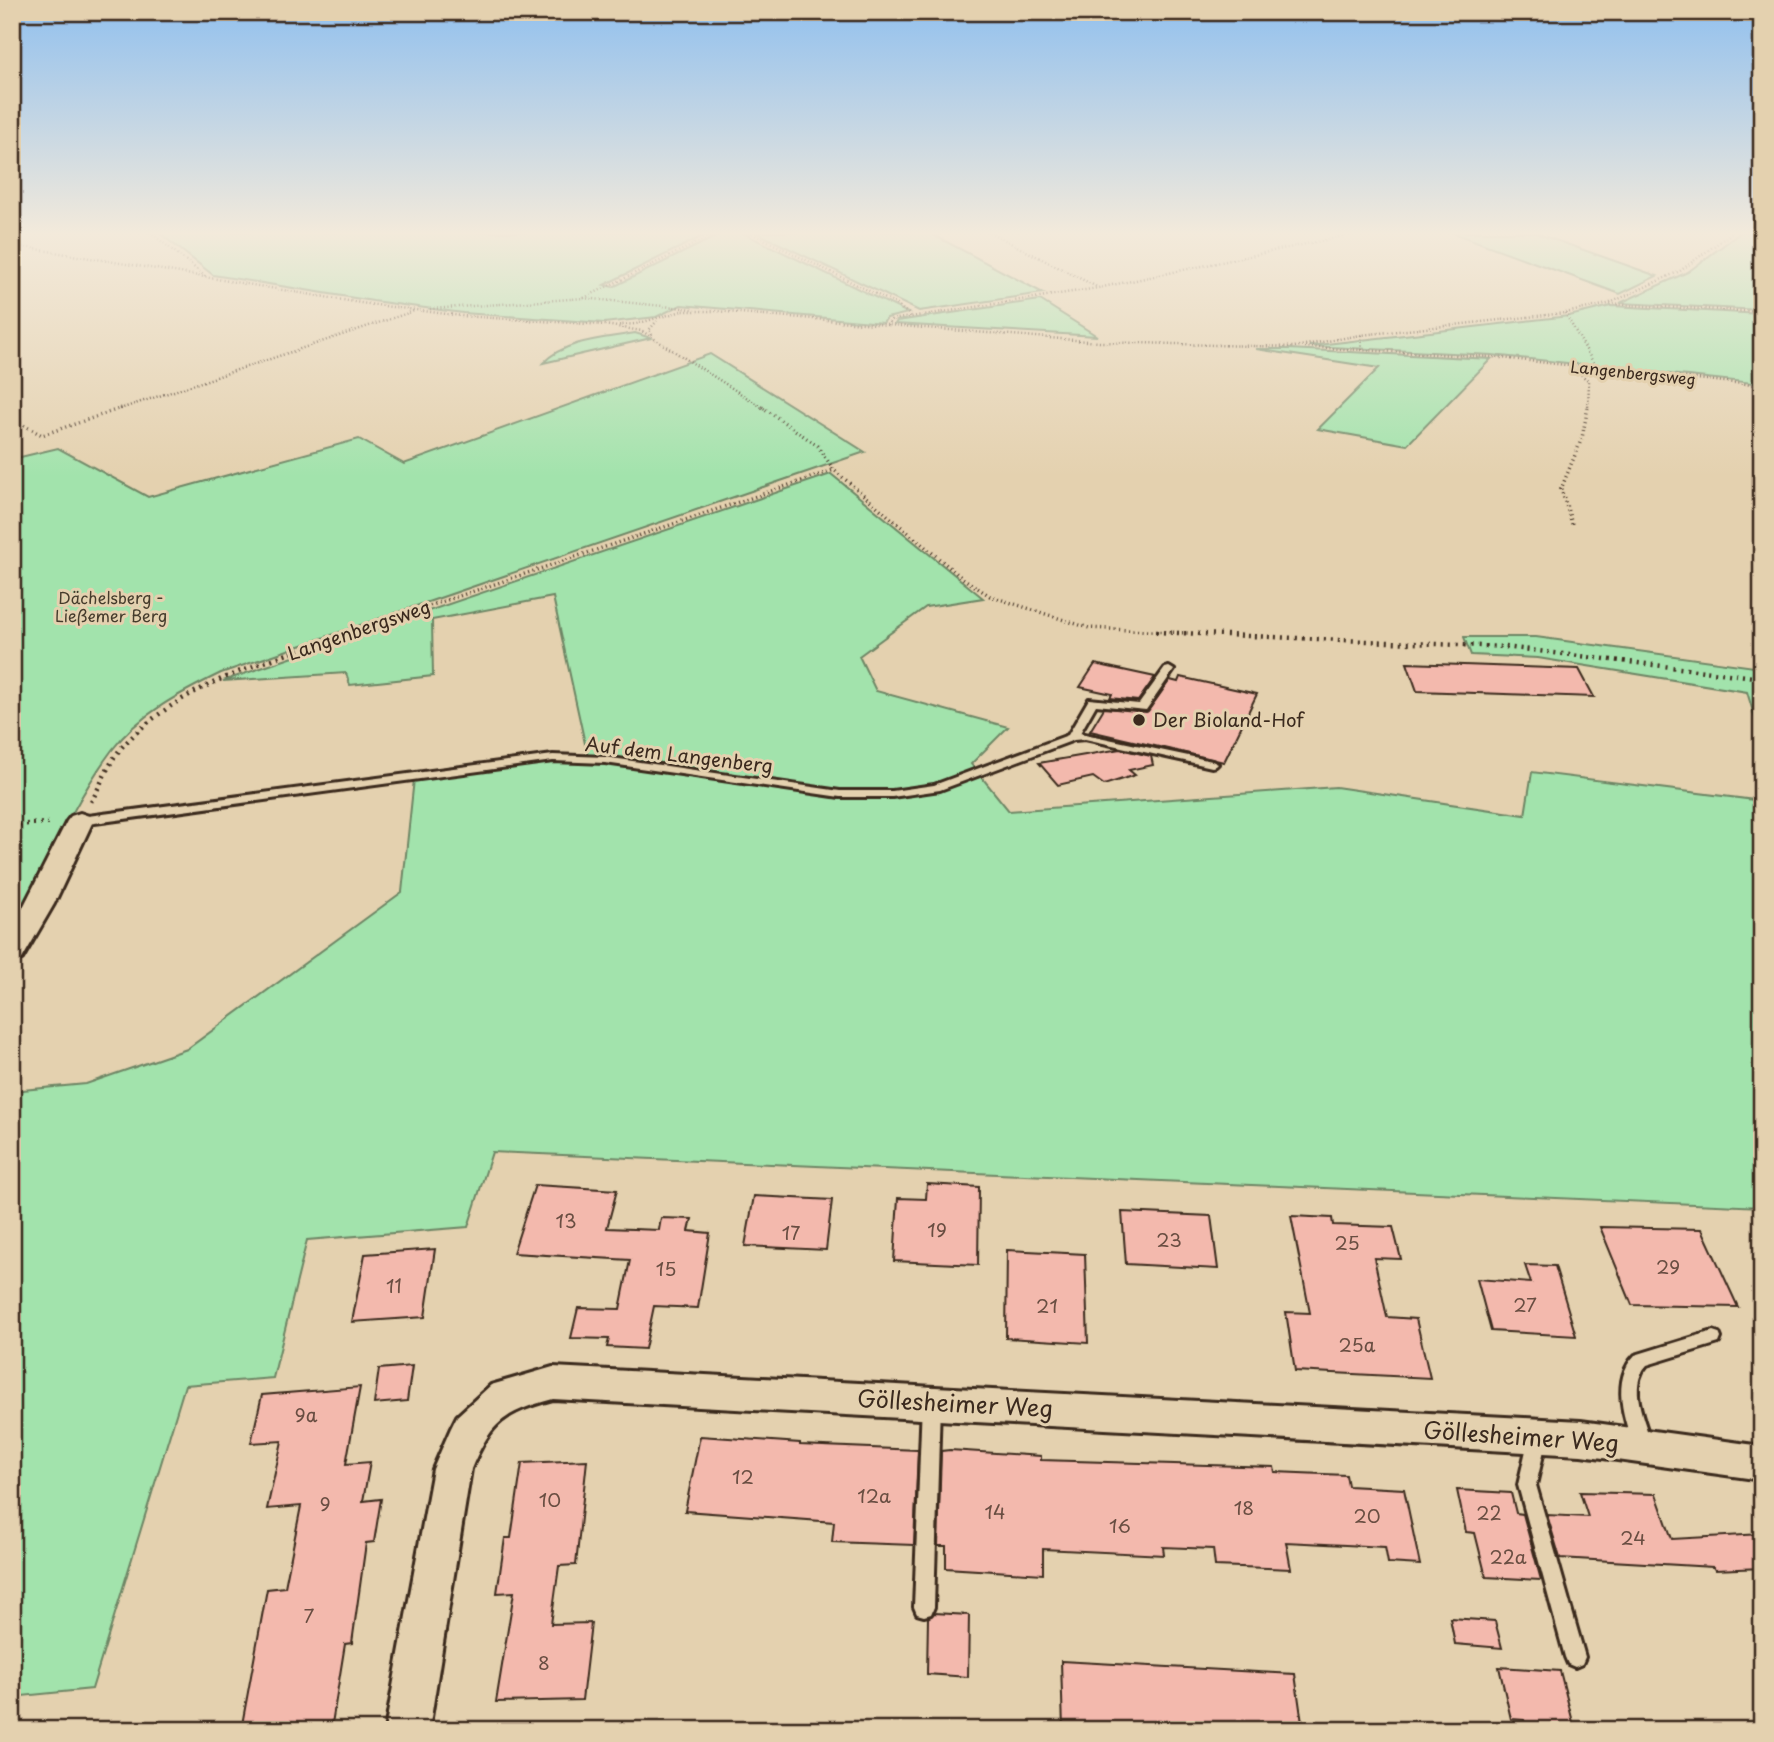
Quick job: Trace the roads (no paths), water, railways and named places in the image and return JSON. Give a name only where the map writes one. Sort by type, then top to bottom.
[{"type":"street","points":[[12,953],[41,904],[80,821]]},
{"type":"street","name":"Göllesheimer Weg","points":[[407,1730],[452,1469],[470,1428],[504,1396],[553,1383],[1538,1436],[1762,1463]]},
{"type":"lane","points":[[1072,737],[1093,701],[1142,708],[1168,670]]},
{"type":"lane","points":[[1058,742],[1085,736],[1212,765]]},
{"type":"lane","name":"Auf dem Langenberg","points":[[80,821],[553,758],[605,760],[840,794],[892,794],[936,788],[1058,742]]},
{"type":"lane","points":[[1643,1447],[1629,1389],[1629,1375],[1633,1366],[1641,1360],[1713,1338]]},
{"type":"lane","points":[[924,1607],[931,1403]]},
{"type":"lane","points":[[1538,1436],[1527,1485],[1576,1657]]},
{"type":"place","name":"Der Bioland-Hof","points":[[1139,720]]},
{"type":"park label","name":"Dächelsberg - Ließemer Berg","points":[[111,607]]}]
